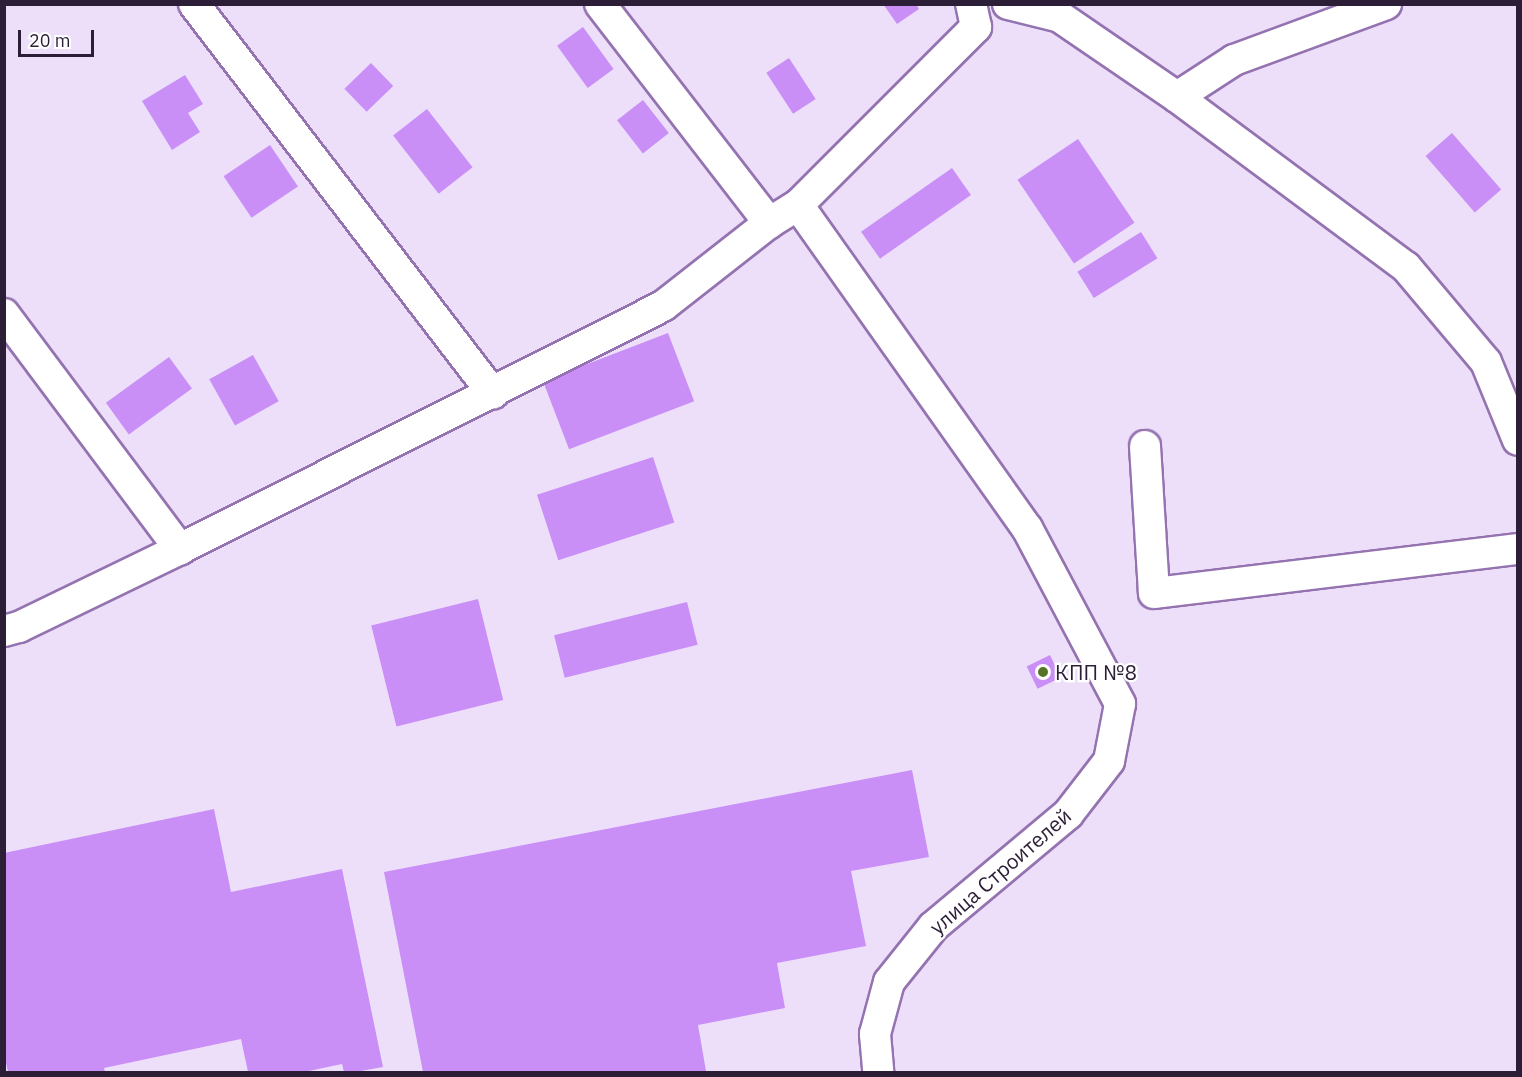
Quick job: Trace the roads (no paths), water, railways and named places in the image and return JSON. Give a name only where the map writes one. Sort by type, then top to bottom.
[{"type":"street","points":[[194,4],[493,393]]},
{"type":"street","points":[[600,4],[769,223]]},
{"type":"street","points":[[1177,97],[1234,60],[1386,4]]},
{"type":"street","points":[[9,622],[180,549],[663,306],[769,223],[798,205],[973,16],[1008,5],[1060,17],[1177,97],[1406,267],[1486,362],[1518,440]]},
{"type":"street","name":"улица Строителей","points":[[798,205],[1027,528],[1120,704],[1109,761],[1068,814],[933,927],[889,982],[875,1034],[878,1072]]},
{"type":"street","points":[[4,314],[180,549]]},
{"type":"street","points":[[1145,447],[1154,593],[1518,549]]},
{"type":"place","name":"КПП №8","points":[[1043,672]]}]
